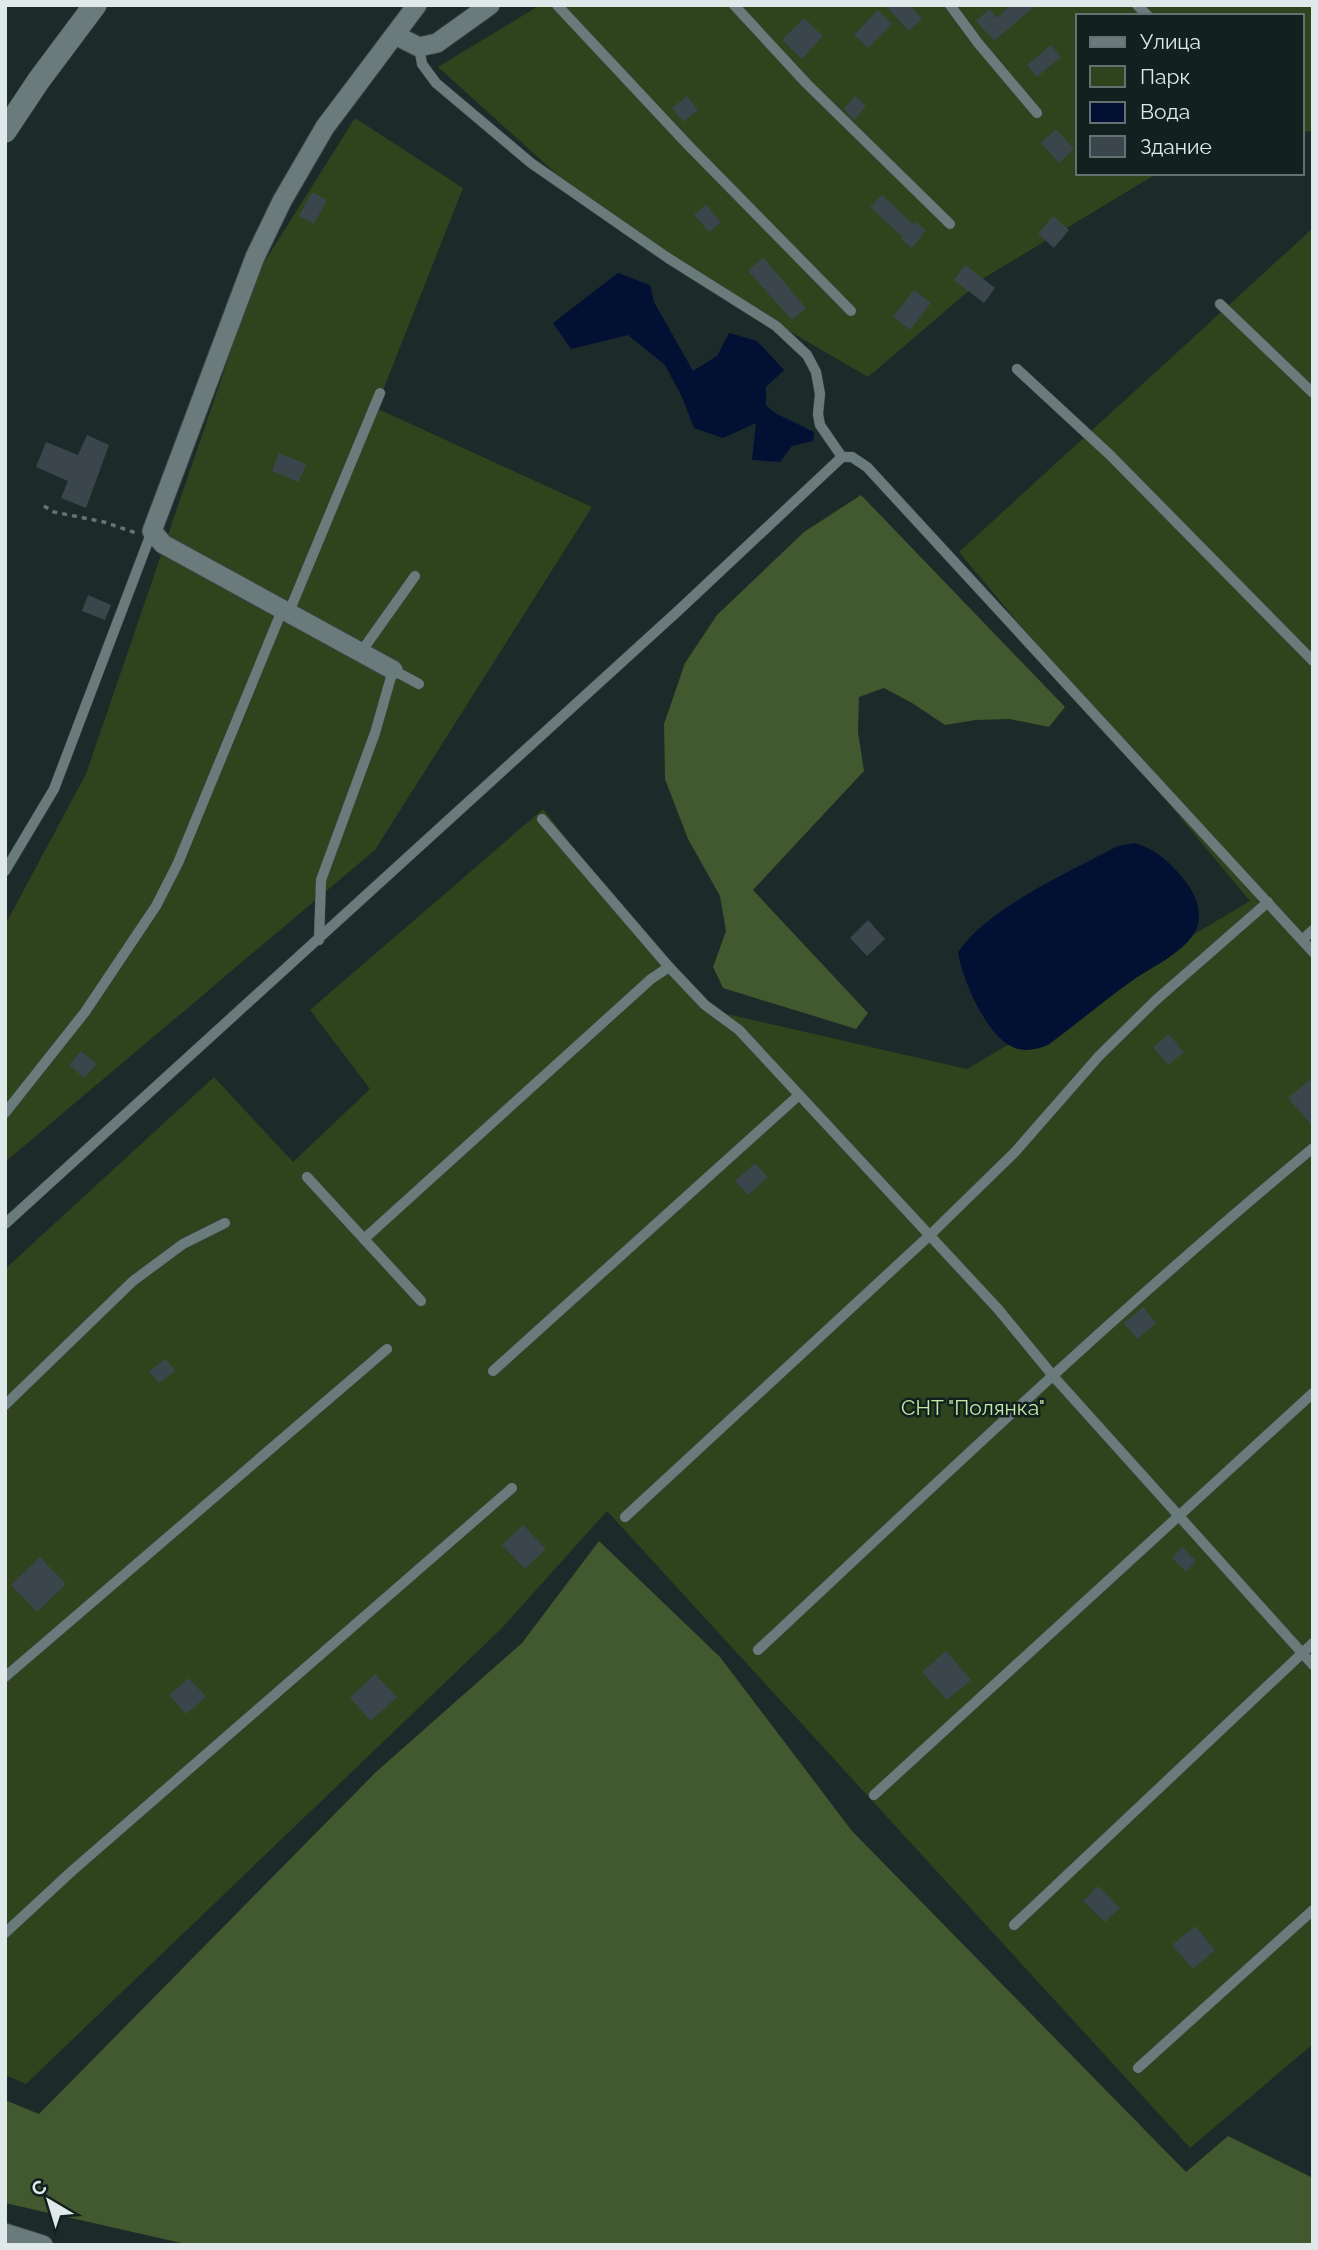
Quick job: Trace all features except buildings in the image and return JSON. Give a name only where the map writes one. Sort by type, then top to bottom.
[{"type":"street","points":[[5,131],[95,5]]},
{"type":"street","points":[[393,670],[163,544],[151,534],[255,257],[282,201],[325,127],[417,5]]},
{"type":"street","points":[[395,35],[419,47],[437,43],[490,5]]},
{"type":"street","points":[[5,2233],[43,2245]]},
{"type":"lane","points":[[557,5],[688,145],[851,310]]},
{"type":"lane","points":[[734,5],[807,84],[950,224]]},
{"type":"lane","points":[[950,5],[1037,113]]},
{"type":"lane","points":[[419,47],[422,64],[436,83],[531,163],[668,257],[776,326],[807,355],[816,372],[820,394],[820,425],[842,457]]},
{"type":"lane","points":[[1220,304],[1313,393]]},
{"type":"lane","points":[[1017,369],[1110,455],[1313,661]]},
{"type":"lane","points":[[5,1113],[85,1012],[156,906],[178,863],[380,393]]},
{"type":"lane","points":[[5,1224],[319,940],[842,457],[852,457],[867,467],[1313,952]]},
{"type":"lane","points":[[5,871],[54,789],[151,534]]},
{"type":"lane","points":[[361,652],[415,576]]},
{"type":"lane","points":[[319,940],[321,880],[375,733],[393,670],[419,684]]},
{"type":"lane","points":[[542,818],[669,967],[705,1004],[739,1030],[998,1309],[1054,1377],[1313,1665]]},
{"type":"lane","points":[[625,1517],[930,1235],[1015,1152],[1099,1056],[1156,1000],[1268,902]]},
{"type":"lane","points":[[1302,940],[1313,930]]},
{"type":"lane","points":[[364,1239],[651,979],[669,967]]},
{"type":"lane","points":[[493,1371],[799,1096]]},
{"type":"lane","points":[[758,1650],[1233,1215],[1313,1148]]},
{"type":"lane","points":[[307,1177],[421,1301]]},
{"type":"lane","points":[[5,1405],[133,1282],[183,1244],[225,1223]]},
{"type":"lane","points":[[5,1676],[387,1349]]},
{"type":"lane","points":[[874,1795],[1313,1393]]},
{"type":"lane","points":[[5,1933],[72,1871],[512,1488]]},
{"type":"lane","points":[[1014,1925],[1313,1643]]},
{"type":"lane","points":[[1138,2067],[1313,1909]]},
{"type":"path","points":[[44,506],[54,512],[151,534]]},
{"type":"green space","points":[[540,5],[1313,5],[1313,131],[1304,132],[1304,14],[1076,14],[1076,175],[1155,175],[984,278],[868,377],[623,234],[438,67]]},
{"type":"green space","points":[[355,118],[463,188],[376,408],[592,507],[375,850],[5,1162],[5,925],[86,774],[258,272]]},
{"type":"green space","name":"СНТ \"Полянка\"","points":[[1313,228],[1313,2044],[1190,2148],[607,1511],[501,1629],[26,2084],[5,2075],[5,1269],[214,1077],[293,1162],[370,1089],[310,1010],[543,809],[701,1008],[967,1069],[1250,901],[959,552]]},
{"type":"green space","points":[[861,495],[1065,707],[1049,727],[1010,719],[976,720],[945,725],[884,688],[859,697],[858,732],[864,771],[753,890],[868,1013],[856,1029],[723,988],[713,967],[726,931],[720,896],[688,839],[665,779],[664,724],[685,663],[717,615],[804,532]]},
{"type":"green space","points":[[599,1541],[720,1657],[852,1831],[1186,2172],[1228,2136],[1313,2178],[1313,2245],[190,2245],[5,2203],[5,2100],[39,2114],[376,1772],[522,1643]]},
{"type":"water","points":[[618,273],[650,285],[654,302],[693,371],[717,356],[729,333],[757,341],[784,370],[766,387],[766,405],[775,413],[814,432],[813,441],[792,446],[780,462],[752,460],[756,423],[723,438],[694,428],[665,365],[628,335],[571,349],[553,323]]},
{"type":"water","points":[[1135,843],[1163,858],[1189,887],[1198,907],[1197,929],[1173,955],[1133,980],[1048,1045],[1023,1050],[1005,1042],[995,1033],[970,992],[958,952],[989,920],[1031,892],[1118,846]]}]
